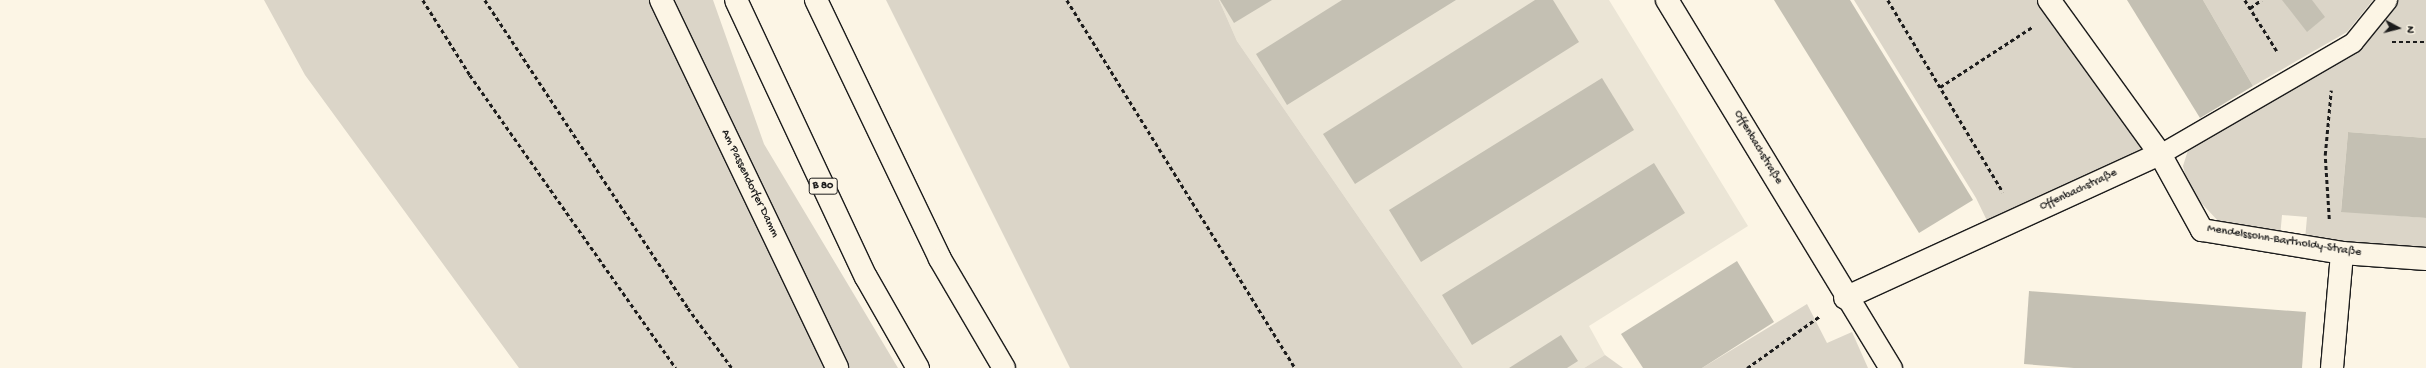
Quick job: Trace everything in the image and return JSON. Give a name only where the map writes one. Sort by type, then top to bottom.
[{"type":"main road","name":"Am Passendorfer Damm","points":[[661,0],[838,368]]},
{"type":"main road","name":"B 80","points":[[736,0],[866,277],[918,368]]},
{"type":"main road","points":[[816,0],[940,259],[1004,368]]},
{"type":"main road","name":"Offenbachstraße","points":[[1667,0],[1845,298],[1890,368]]},
{"type":"main road","name":"Mendelssohn-Bartholdy-Straße","points":[[2053,5],[2160,154],[2202,230],[2336,252],[2426,259]]},
{"type":"main road","name":"Offenbachstraße","points":[[1845,298],[2160,154]]},
{"type":"main road","points":[[2332,368],[2336,252]]},
{"type":"lane","points":[[2160,154],[2353,42],[2387,0]]},
{"type":"path","points":[[423,0],[470,75],[676,368]]},
{"type":"path","points":[[485,0],[688,308],[732,368]]},
{"type":"path","points":[[1067,0],[1295,368]]},
{"type":"path","points":[[1888,0],[2018,219]]},
{"type":"path","points":[[2245,0],[2294,77]]},
{"type":"path","points":[[2250,8],[2261,0]]},
{"type":"path","points":[[1940,86],[2053,5]]},
{"type":"path","points":[[2333,53],[2325,155],[2336,252]]},
{"type":"path","points":[[1747,368],[1845,298]]},
{"type":"shaded area","points":[[264,0],[713,0],[764,144],[898,368],[519,368],[305,75]]},
{"type":"shaded area","points":[[886,0],[1219,0],[1237,41],[1463,368],[1070,368]]},
{"type":"shaded area","points":[[1219,0],[1609,0],[1748,226],[1589,326],[1605,355],[1584,368],[1463,368],[1237,41]]},
{"type":"shaded area","points":[[1854,0],[2049,0],[2160,154],[1992,231],[1976,198]]},
{"type":"shaded area","points":[[2203,0],[2373,0],[2347,32],[2253,86]]},
{"type":"shaded area","points":[[2396,0],[2426,0],[2426,138],[2348,132],[2341,211],[2426,218],[2426,249],[2305,240],[2307,217],[2282,215],[2280,237],[2220,223],[2189,190],[2183,166],[2189,147]]},
{"type":"shaded area","points":[[1807,304],[1827,343],[1852,332],[1868,368],[1702,368]]},
{"type":"shaded area","points":[[1605,355],[1623,368],[1584,368]]},
{"type":"building","points":[[1220,0],[1272,0],[1234,23]]},
{"type":"building","points":[[1342,0],[1456,0],[1287,105],[1256,54]]},
{"type":"building","points":[[1535,0],[1553,0],[1579,42],[1355,184],[1323,134]]},
{"type":"building","points":[[1774,0],[1850,0],[1973,200],[1919,233]]},
{"type":"building","points":[[2127,0],[2203,0],[2253,86],[2200,118]]},
{"type":"building","points":[[2282,0],[2312,0],[2325,17],[2307,32]]},
{"type":"building","points":[[1602,78],[1634,130],[1421,262],[1389,210]]},
{"type":"building","points":[[2348,132],[2426,138],[2426,218],[2341,212]]},
{"type":"building","points":[[1654,163],[1685,213],[1472,345],[1442,295]]},
{"type":"building","points":[[1737,261],[1774,322],[1702,368],[1643,368],[1621,334]]},
{"type":"building","points":[[2029,291],[2306,312],[2302,368],[2074,368],[2024,364]]},
{"type":"building","points":[[1561,335],[1578,361],[1567,368],[1509,368]]}]
